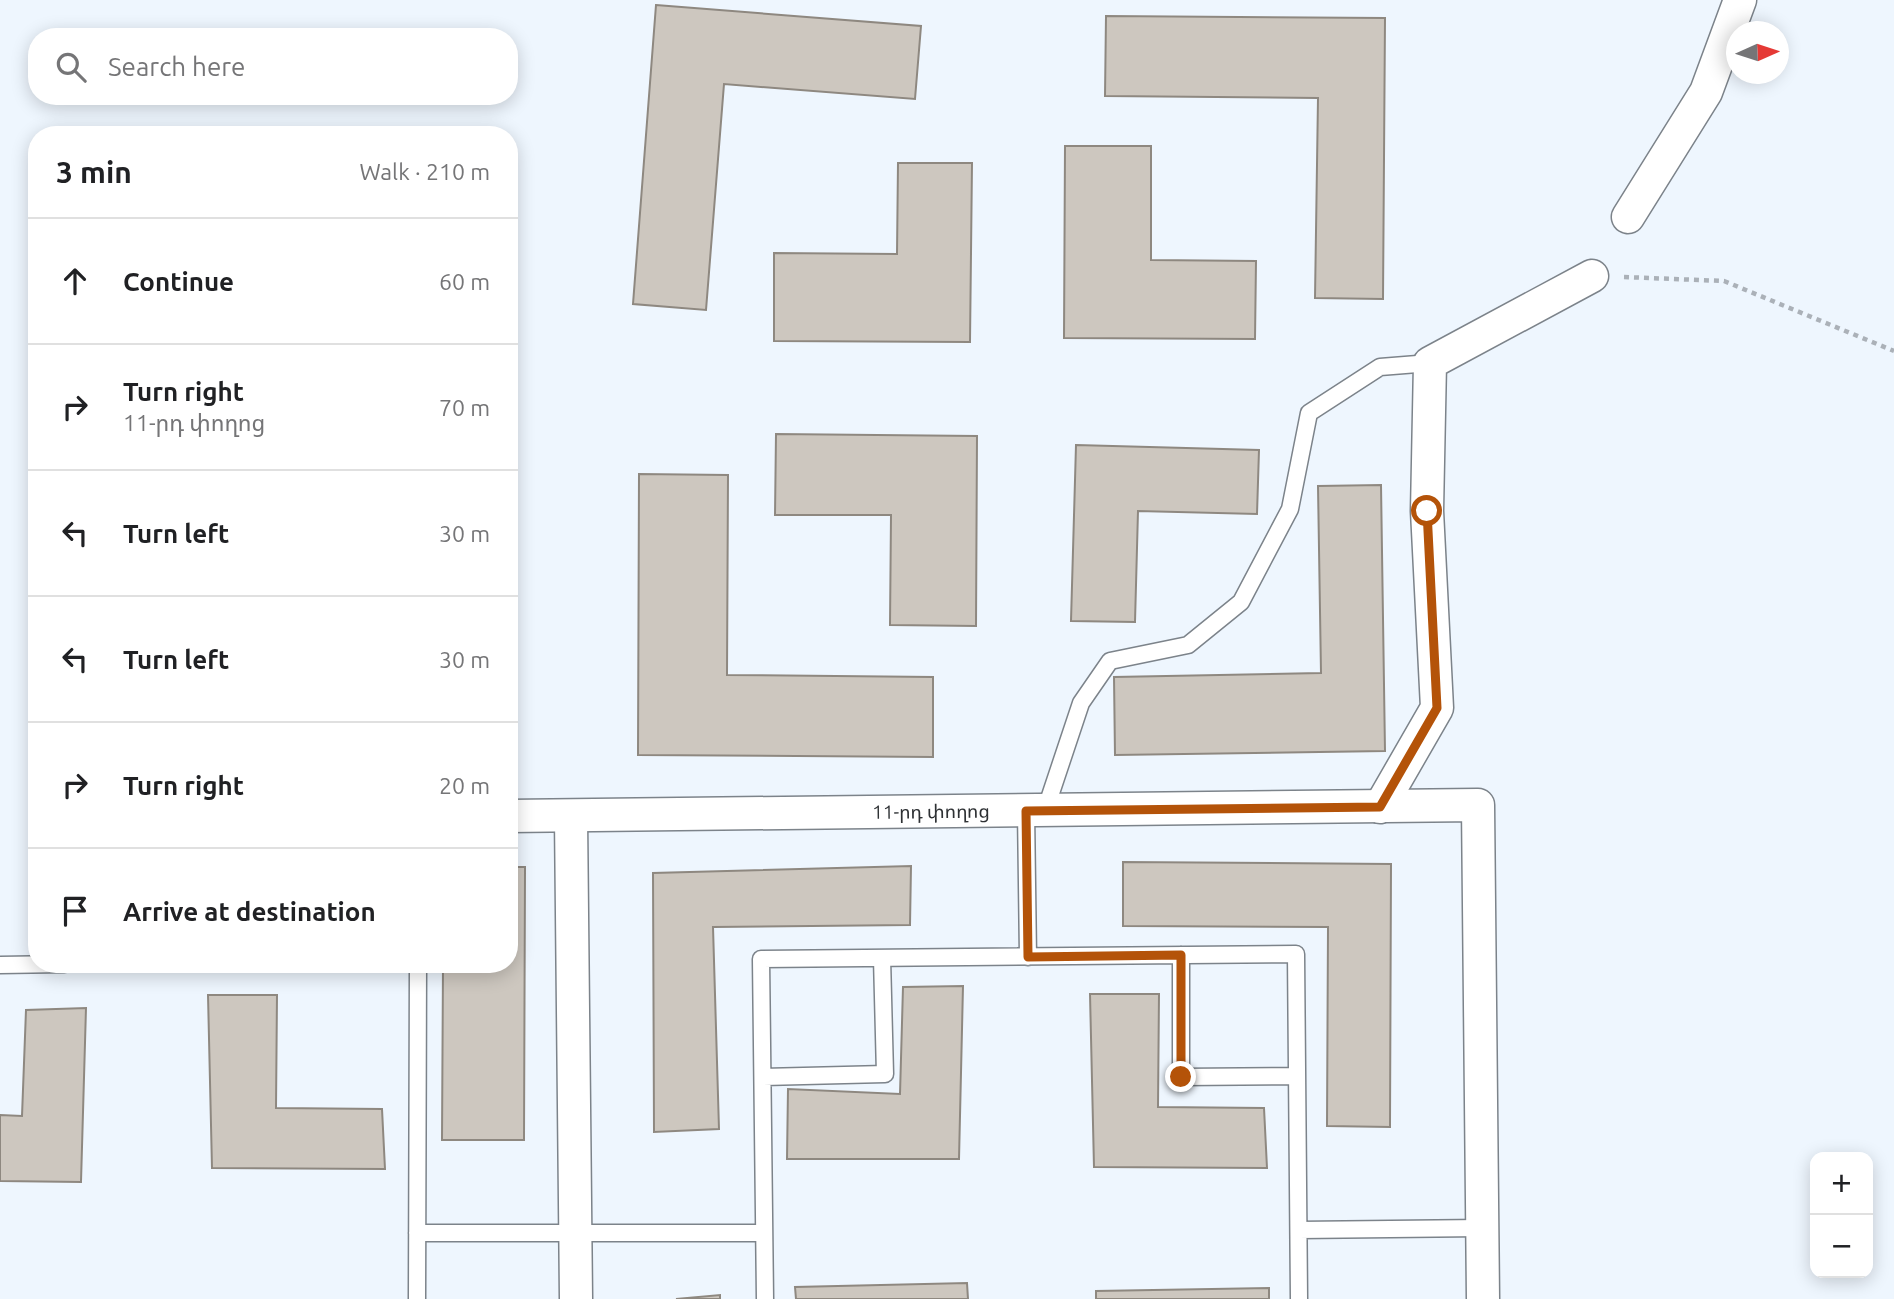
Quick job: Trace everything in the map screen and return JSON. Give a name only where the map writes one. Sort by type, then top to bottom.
[{"type":"street","points":[[1628,217],[1706,92],[1740,0]]},
{"type":"street","points":[[1380,807],[1437,708],[1427,511],[1430,363],[1592,276]]},
{"type":"street","name":"11-րդ փողոց","points":[[518,816],[1478,805],[1482,1228]]},
{"type":"street","points":[[571,817],[576,1299]]},
{"type":"street","points":[[1482,1228],[1483,1299]]},
{"type":"lane","points":[[1028,957],[1035,811],[1082,703],[1110,661],[1188,645],[1241,601],[1290,509],[1309,413],[1380,367],[1430,363]]},
{"type":"lane","points":[[765,1299],[761,959],[1296,954],[1299,1299]]},
{"type":"lane","points":[[1181,955],[1181,1077],[1297,1076]]},
{"type":"lane","points":[[762,1077],[885,1074],[882,958]]},
{"type":"lane","points":[[0,965],[28,965]]},
{"type":"lane","points":[[417,1299],[418,973]]},
{"type":"lane","points":[[1299,1230],[1482,1228]]},
{"type":"lane","points":[[417,1233],[764,1233]]},
{"type":"path","points":[[1592,276],[1724,281],[1894,351]]},
{"type":"building","points":[[656,5],[921,26],[915,99],[724,84],[706,310],[633,304]]},
{"type":"building","points":[[1106,16],[1385,18],[1383,299],[1315,298],[1318,98],[1105,96]]},
{"type":"building","points":[[1065,146],[1151,146],[1151,260],[1256,261],[1255,339],[1064,338]]},
{"type":"building","points":[[898,163],[972,163],[970,342],[774,341],[774,253],[897,254]]},
{"type":"building","points":[[776,434],[977,436],[976,626],[890,625],[891,515],[775,515]]},
{"type":"building","points":[[1076,445],[1259,450],[1257,514],[1138,511],[1135,622],[1071,621]]},
{"type":"building","points":[[639,474],[728,475],[727,675],[933,677],[933,757],[638,755]]},
{"type":"building","points":[[1381,485],[1385,751],[1115,755],[1114,677],[1321,673],[1318,486]]},
{"type":"building","points":[[1123,862],[1391,864],[1390,1127],[1327,1126],[1328,927],[1123,926]]},
{"type":"building","points":[[911,866],[910,925],[713,927],[719,1129],[654,1132],[653,873]]},
{"type":"building","points":[[518,867],[525,867],[524,1140],[442,1140],[443,973],[518,973]]},
{"type":"building","points":[[963,986],[959,1159],[787,1159],[788,1089],[900,1094],[903,987]]},
{"type":"building","points":[[1090,994],[1159,994],[1158,1107],[1264,1108],[1267,1168],[1094,1167]]},
{"type":"building","points":[[208,995],[277,995],[276,1108],[382,1109],[385,1169],[212,1168]]},
{"type":"building","points":[[86,1008],[81,1182],[0,1181],[0,1115],[22,1116],[26,1010]]},
{"type":"building","points":[[967,1283],[968,1299],[796,1299],[795,1287]]},
{"type":"building","points":[[1269,1288],[1269,1299],[1096,1299],[1096,1291]]},
{"type":"building","points":[[720,1295],[720,1299],[676,1299]]},
{"type":"route","points":[[1181,1077],[1181,955],[1028,957],[1026,811],[1380,807],[1437,708],[1427,511]]}]
